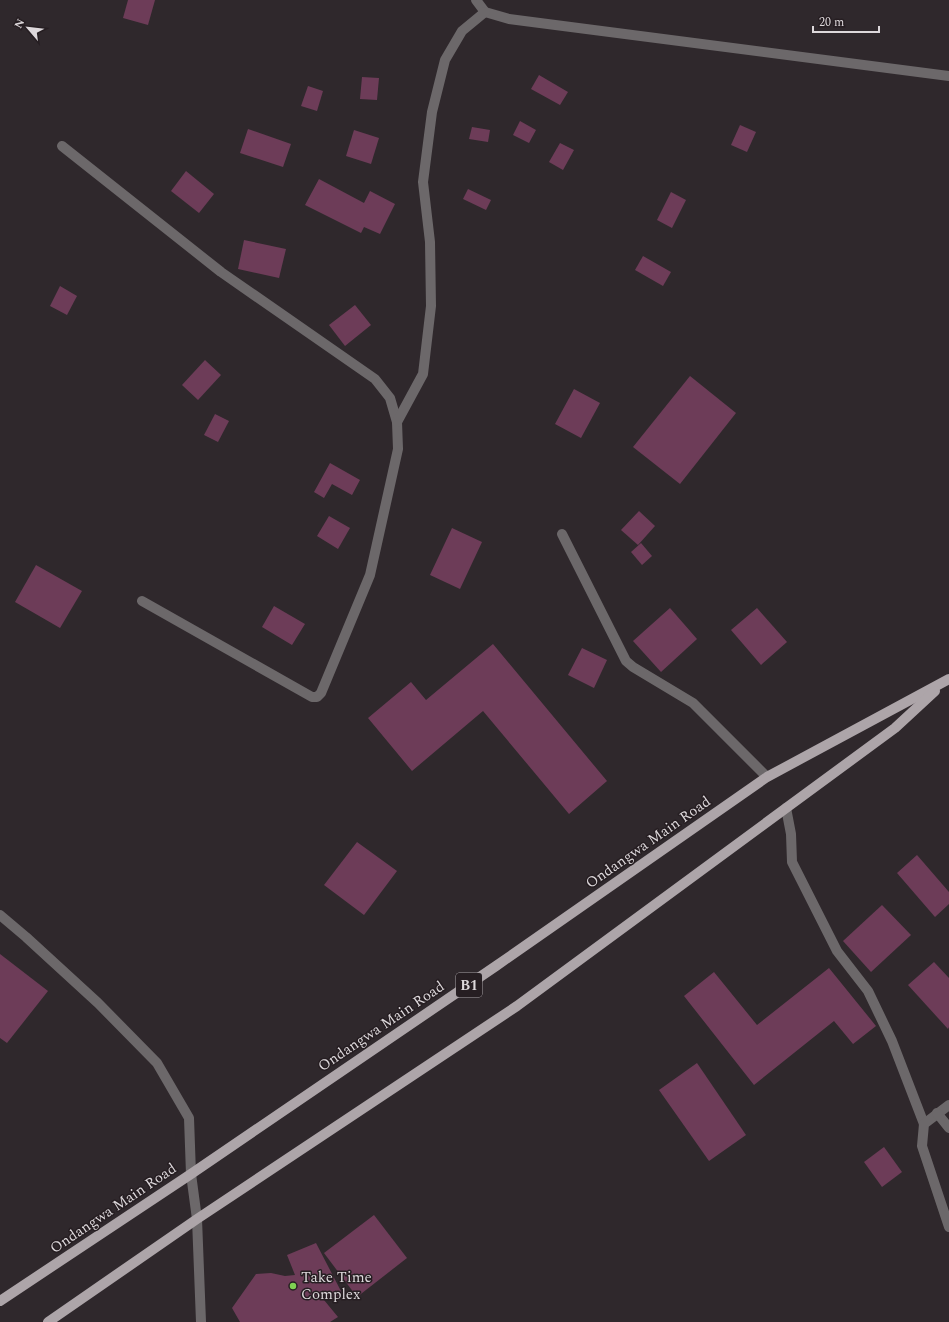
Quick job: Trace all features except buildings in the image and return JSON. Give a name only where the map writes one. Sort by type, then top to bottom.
[{"type":"main road","name":"Ondangwa Main Road","points":[[0,1301],[191,1174],[496,966],[767,777],[947,680]]},
{"type":"main road","name":"Ondangwa Main Road","points":[[48,1322],[197,1219],[517,1006],[895,728],[947,680]]},
{"type":"street","points":[[476,0],[485,12],[517,20],[949,76]]},
{"type":"street","points":[[397,422],[423,374],[431,306],[430,242],[423,182],[432,112],[445,60],[462,31],[485,12]]},
{"type":"street","points":[[62,146],[221,272],[375,378],[390,398],[397,422],[398,449],[370,575],[321,693],[317,697],[312,697],[142,601]]},
{"type":"street","points":[[562,534],[626,661],[633,667],[693,703],[767,777]]},
{"type":"street","points":[[786,808],[791,834],[792,862],[837,951],[868,991],[892,1041],[924,1124],[922,1146],[949,1227]]},
{"type":"street","points":[[0,915],[98,1003],[157,1063],[189,1118],[191,1174],[197,1219],[201,1322]]},
{"type":"street","points":[[924,1124],[949,1105]]},
{"type":"street","points":[[937,1113],[949,1128]]},
{"type":"place","name":"Take Time Complex","points":[[293,1286]]}]
